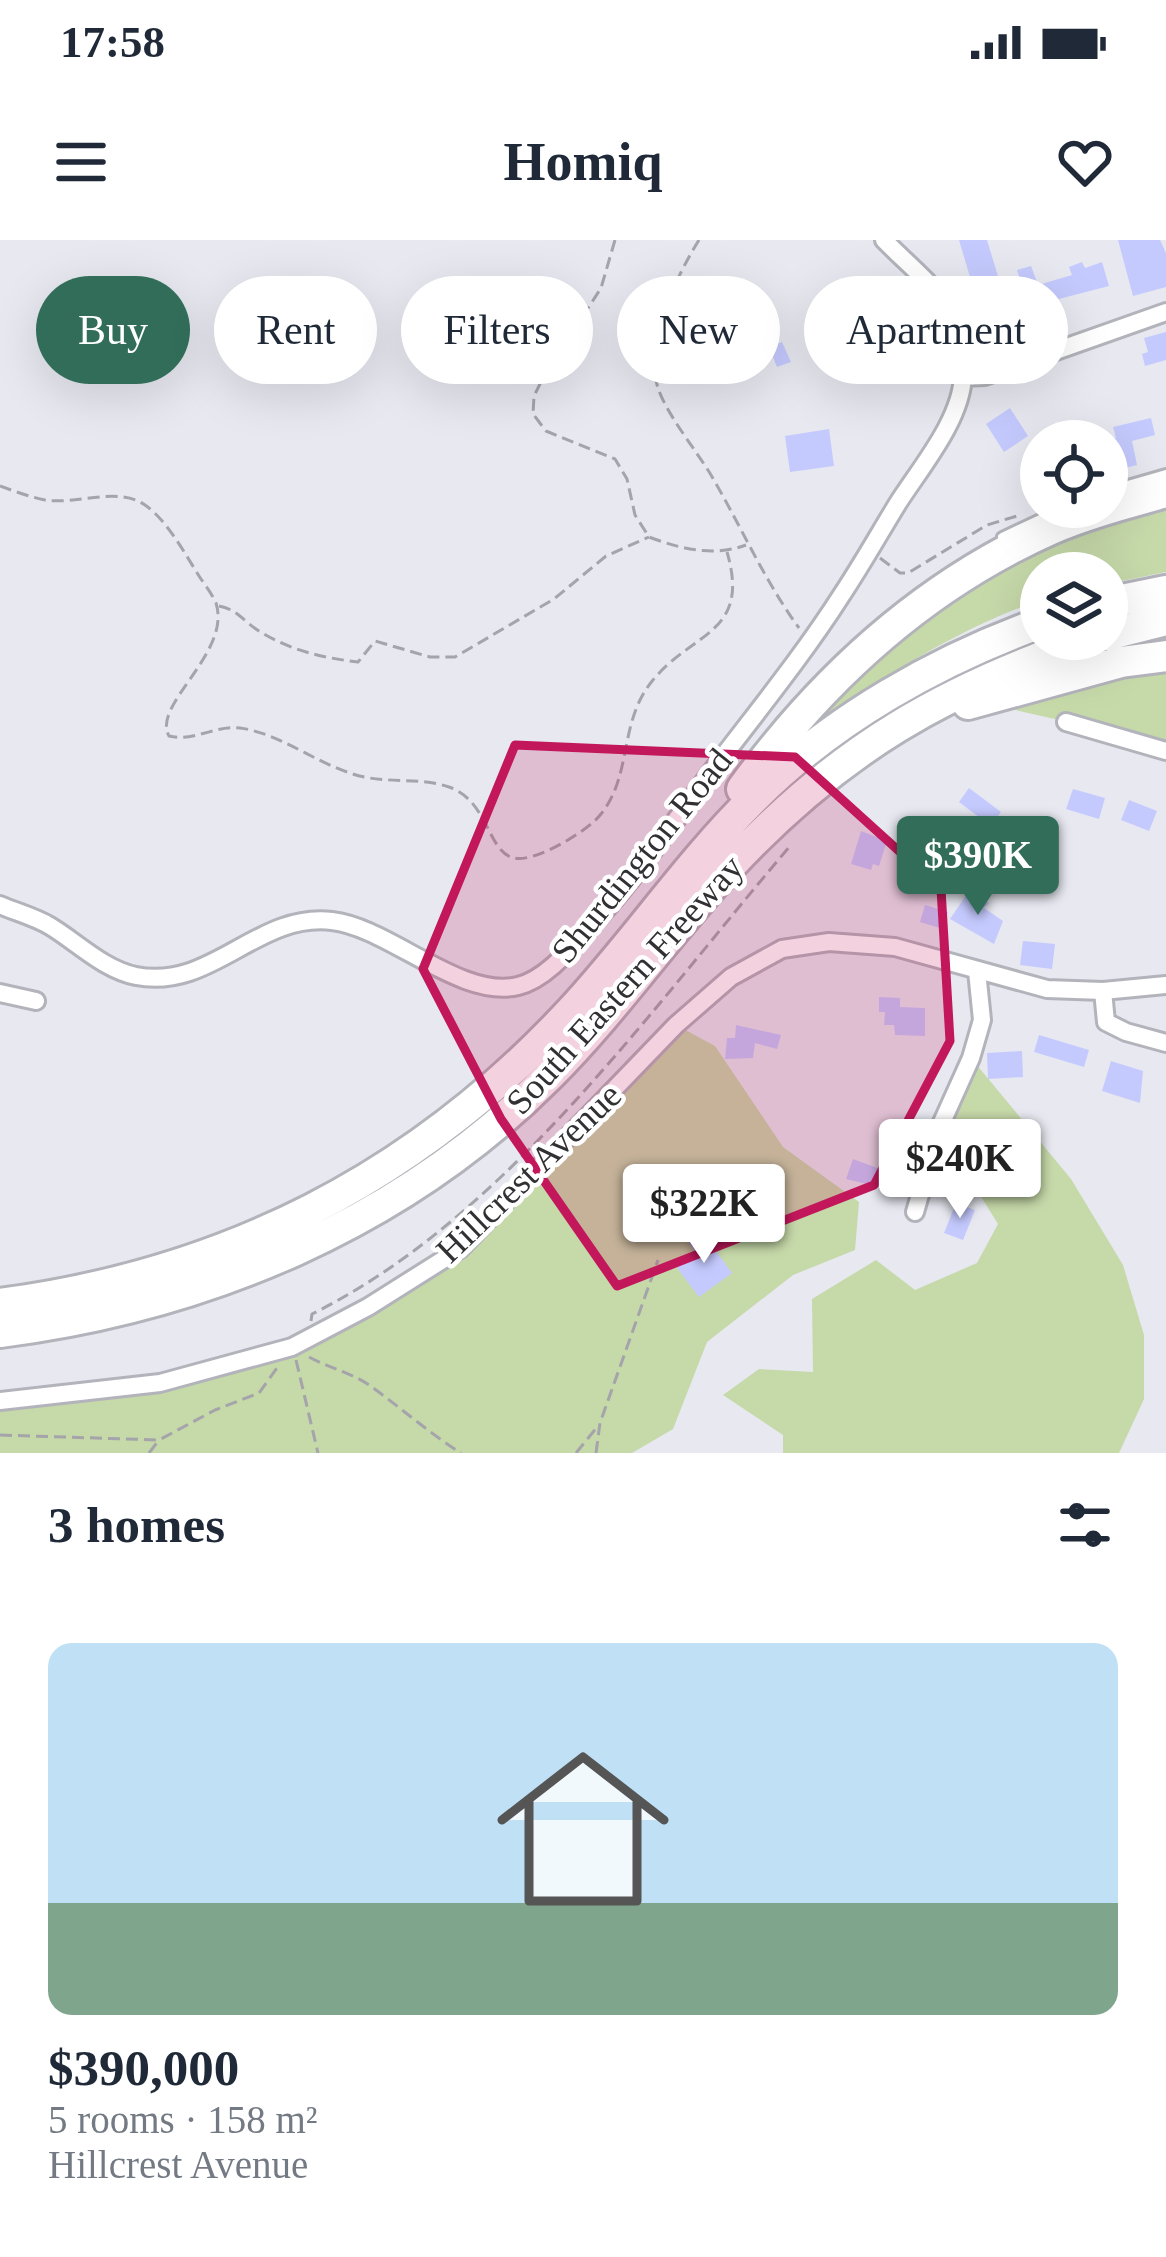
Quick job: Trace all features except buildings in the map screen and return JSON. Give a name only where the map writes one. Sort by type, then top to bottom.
[{"type":"highway","points":[[663,902],[746,783],[821,693],[882,635],[932,596],[999,555],[1059,526],[1166,492]]},
{"type":"highway","points":[[1128,599],[1166,590]]},
{"type":"highway","points":[[1128,630],[1166,620]]},
{"type":"highway","name":"South Eastern Freeway","points":[[0,1304],[94,1288],[199,1259],[282,1226],[361,1184],[427,1141],[519,1064],[571,1012],[757,794],[869,707],[968,652],[1020,631]]},
{"type":"highway","points":[[733,863],[901,739],[967,705],[1120,662],[1166,656]]},
{"type":"highway","name":"South Eastern Freeway","points":[[0,1332],[68,1324],[204,1288],[336,1232],[419,1181],[494,1126],[548,1077],[783,812],[894,726],[958,690],[1036,660]]},
{"type":"street","name":"Shurdington Road","points":[[884,240],[922,276]]},
{"type":"street","points":[[1068,347],[1166,312]]},
{"type":"street","name":"Shurdington Road","points":[[0,905],[48,925],[96,959],[135,976],[173,978],[206,969],[254,938],[292,921],[334,920],[477,983],[518,986],[551,968],[585,934],[812,637],[941,434],[962,384]]},
{"type":"street","points":[[1066,722],[1166,751]]},
{"type":"street","name":"Hillcrest Avenue","points":[[0,1401],[160,1383],[313,1337],[460,1249],[676,1025],[730,977],[782,949],[829,941],[895,946],[1047,989],[1103,991],[1166,985]]},
{"type":"street","points":[[915,1212],[939,1129],[982,1020],[977,971]]},
{"type":"street","points":[[1103,991],[1106,1022],[1166,1043]]},
{"type":"street","points":[[0,993],[36,1001]]},
{"type":"lane","points":[[1128,485],[1166,474]]},
{"type":"lane","points":[[994,542],[1020,526]]},
{"type":"path","points":[[615,240],[601,288],[543,378],[533,414],[546,431],[615,459],[626,479],[635,515],[649,537]]},
{"type":"path","points":[[699,240],[674,280],[656,356],[657,387],[746,545],[798,627],[812,637]]},
{"type":"path","points":[[0,486],[44,500],[125,497],[143,503],[158,517],[217,606],[212,642],[201,668],[165,716],[169,736],[180,739],[236,727],[260,732],[353,775],[447,786],[478,807],[505,855],[528,858],[586,829],[601,814],[616,790],[630,722],[648,686],[730,613],[734,597],[727,552]]},
{"type":"path","points":[[869,550],[904,574],[987,525],[1014,515],[1020,520]]},
{"type":"path","points":[[217,606],[231,608],[257,630],[320,657],[358,662],[375,641],[430,657],[455,657],[554,599],[606,556],[649,537],[703,551],[727,552],[746,545]]},
{"type":"path","points":[[313,1337],[312,1315],[420,1246],[485,1192],[549,1127],[791,845]]},
{"type":"path","points":[[596,1453],[600,1423],[658,1260]]},
{"type":"path","points":[[149,1453],[159,1441],[215,1410],[259,1393],[292,1347]]},
{"type":"path","points":[[292,1347],[318,1453]]},
{"type":"path","points":[[292,1347],[371,1387],[461,1453]]},
{"type":"path","points":[[576,1453],[600,1423]]},
{"type":"path","points":[[0,1435],[159,1441]]},
{"type":"highlighted area","points":[[515,745],[795,757],[941,889],[950,1041],[874,1185],[617,1286],[501,1119],[423,969]]},
{"type":"green space","points":[[1166,501],[1166,572],[1128,580],[1128,552],[1029,552],[1094,528],[1128,528],[1128,515]]},
{"type":"green space","points":[[1020,555],[1020,607],[952,639],[814,723],[858,667],[1005,561]]},
{"type":"green space","points":[[1166,665],[1166,744],[1011,709],[1023,700]]},
{"type":"green space","points":[[676,1025],[715,1046],[783,1147],[859,1202],[855,1250],[793,1275],[707,1342],[673,1429],[632,1453],[0,1453],[0,1401],[160,1383],[301,1343],[460,1249]]},
{"type":"green space","points":[[971,1058],[1071,1179],[1123,1265],[1144,1335],[1144,1399],[1119,1453],[783,1453],[783,1435],[723,1395],[759,1369],[813,1372],[812,1299],[876,1260],[915,1290],[977,1263],[998,1224],[939,1129]]}]
